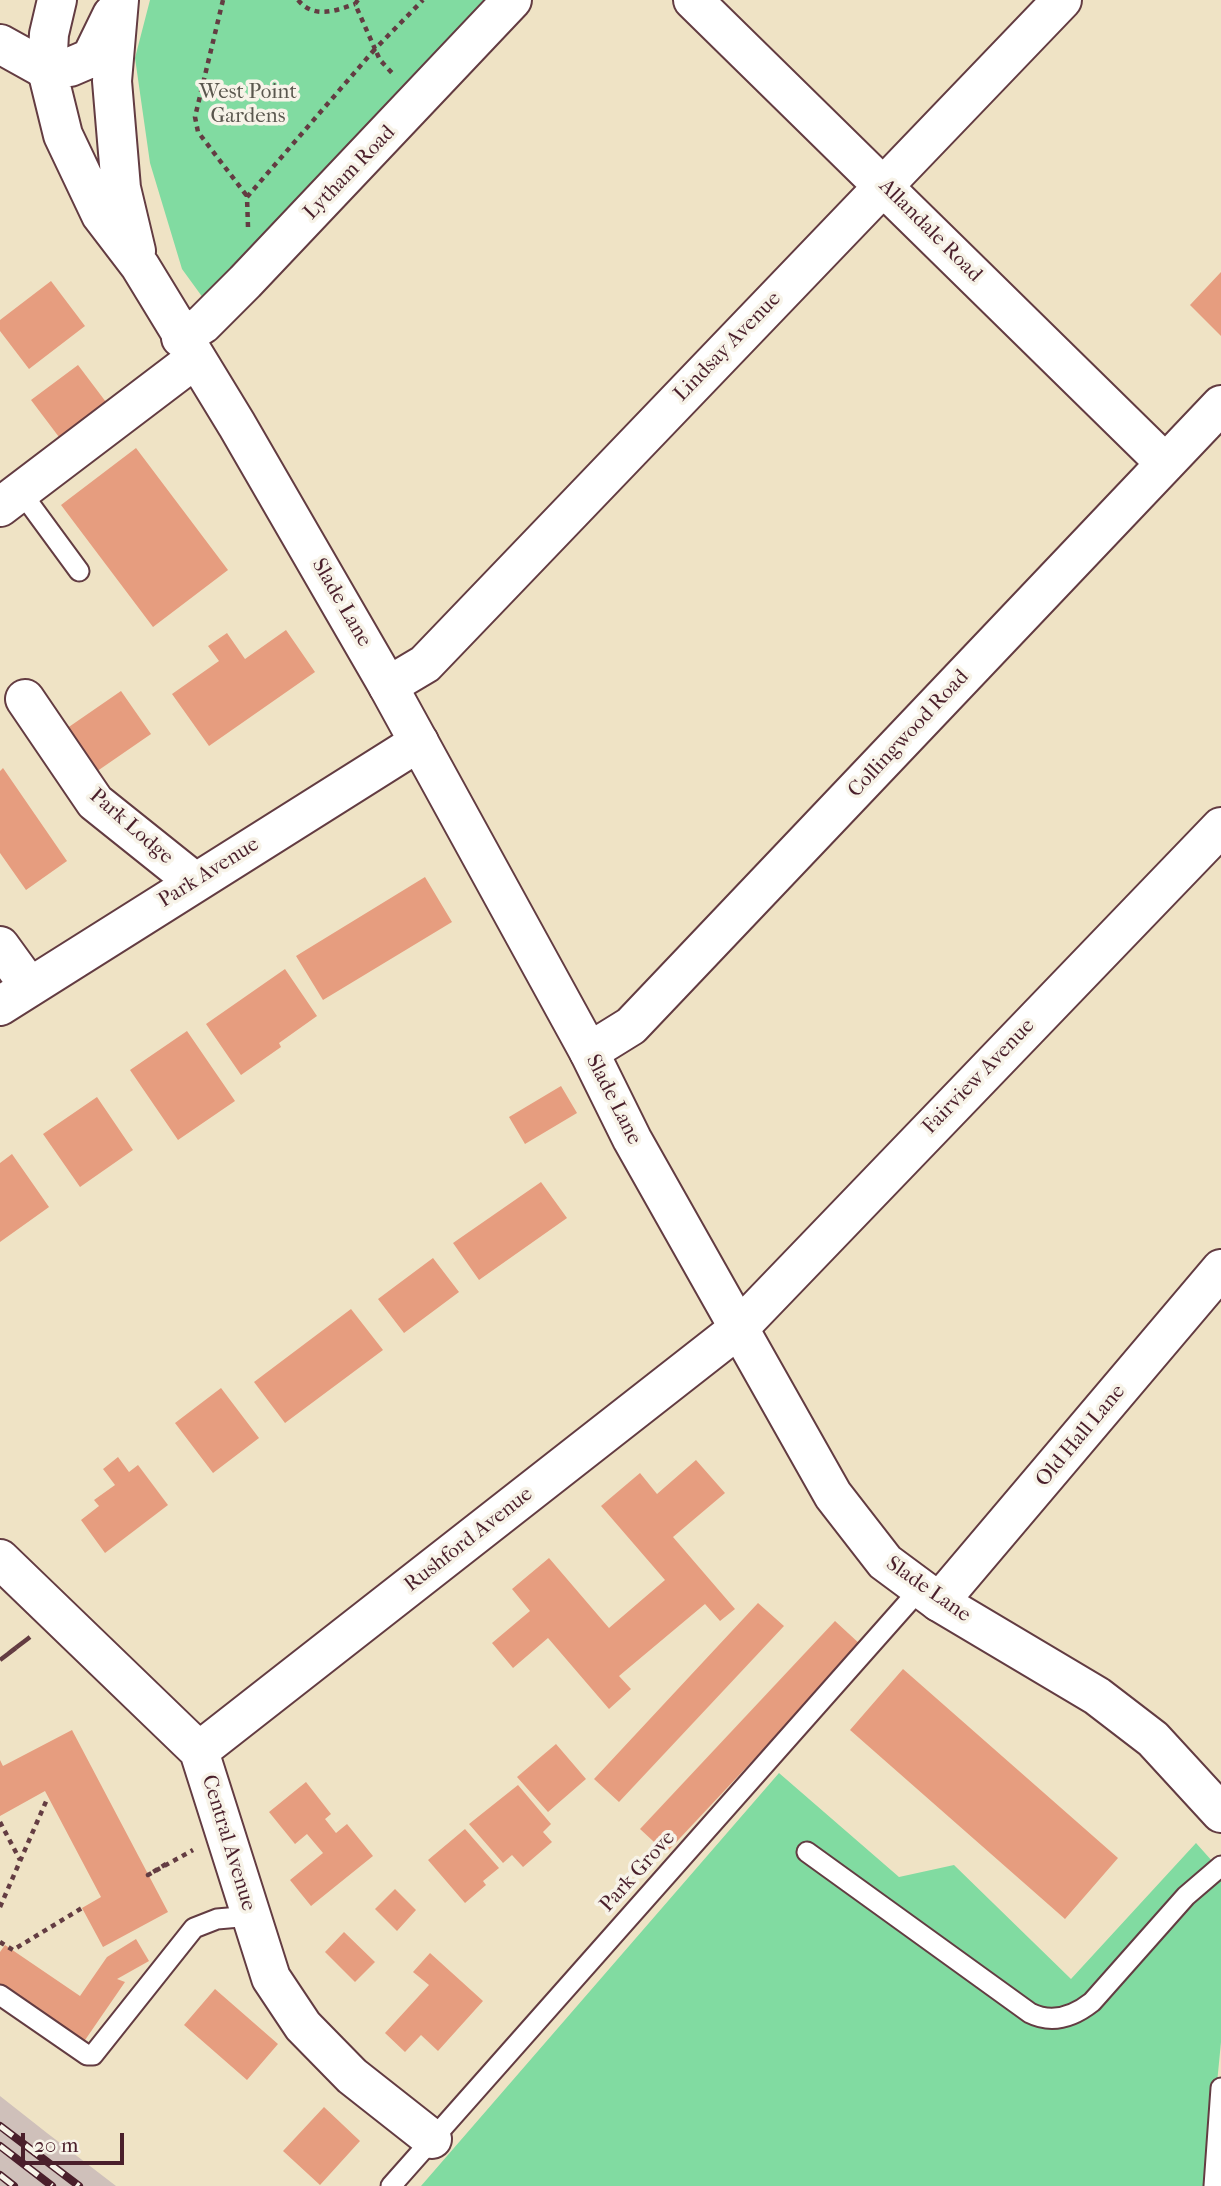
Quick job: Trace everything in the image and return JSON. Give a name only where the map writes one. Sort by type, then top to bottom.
[{"type":"street","name":"Slade Lane","points":[[57,0],[49,34],[47,69],[63,135],[101,215],[140,266],[274,487],[419,742],[589,1052],[632,1139],[738,1329],[852,1523],[885,1562],[930,1596],[1097,1696],[1153,1739],[1221,1813]]},
{"type":"street","name":"Slade Lane","points":[[119,0],[112,80],[121,188],[140,266]]},
{"type":"street","points":[[0,44],[47,69],[69,68],[91,58],[119,0]]},
{"type":"street","name":"Lytham Road","points":[[10,499],[188,348],[202,324],[512,0]]},
{"type":"street","name":"Allandale Road","points":[[693,0],[1165,463]]},
{"type":"street","name":"Lindsay Avenue","points":[[388,686],[425,664],[1062,0]]},
{"type":"street","name":"Collingwood Road","points":[[589,1052],[631,1026],[1221,405]]},
{"type":"street","name":"Park Lodge","points":[[25,699],[95,802],[195,882]]},
{"type":"street","name":"Park Avenue","points":[[14,996],[419,742]]},
{"type":"street","name":"Fairview Avenue","points":[[738,1329],[1221,827]]},
{"type":"street","points":[[0,946],[14,996]]},
{"type":"street","name":"Old Hall Lane","points":[[930,1596],[1221,1269]]},
{"type":"street","name":"Rushford Avenue","points":[[199,1751],[738,1329]]},
{"type":"street","name":"Central Avenue","points":[[0,1559],[199,1751],[271,1978],[303,2026],[352,2077],[432,2139]]},
{"type":"lane","points":[[10,499],[79,571]]},
{"type":"lane","name":"Park Grove","points":[[391,2186],[930,1596]]},
{"type":"lane","points":[[807,1852],[1030,2012],[1049,2019],[1078,2013],[1092,2002],[1186,1896],[1221,1866]]},
{"type":"lane","points":[[0,1995],[87,2055],[93,2055],[194,1928],[217,1919],[251,1916]]},
{"type":"lane","points":[[1214,2186],[1221,2088]]},
{"type":"path","points":[[223,0],[195,117],[198,132],[247,197],[247,239]]},
{"type":"path","points":[[298,0],[316,13],[334,12],[356,2],[380,60],[396,77]]},
{"type":"path","points":[[247,197],[376,49],[423,0]]},
{"type":"path","points":[[0,1907],[48,1797]]},
{"type":"path","points":[[0,1822],[20,1860]]},
{"type":"path","points":[[166,1864],[148,1875],[225,1833]]},
{"type":"path","points":[[0,1942],[13,1950],[82,1908]]},
{"type":"shaded area","points":[[0,2096],[47,2133],[116,2186],[0,2186]]},
{"type":"green space","name":"West Point Gardens","points":[[150,0],[490,0],[206,302],[182,269],[150,163],[135,58]]},
{"type":"green space","points":[[779,1773],[899,1877],[954,1865],[1071,1979],[1196,1843],[1221,1871],[1221,2042],[1207,2186],[421,2186]]},
{"type":"building","points":[[1221,272],[1221,336],[1190,305]]},
{"type":"building","points":[[51,281],[85,326],[29,369],[0,331],[0,320]]},
{"type":"building","points":[[78,365],[109,406],[62,441],[31,400]]},
{"type":"building","points":[[136,448],[228,570],[153,627],[61,505]]},
{"type":"building","points":[[286,630],[315,672],[209,746],[172,694],[219,661],[208,646],[227,633],[245,659]]},
{"type":"building","points":[[121,691],[151,734],[93,774],[63,731]]},
{"type":"building","points":[[3,768],[67,861],[26,890],[0,853],[0,771]]},
{"type":"building","points":[[425,877],[452,922],[323,1000],[296,956]]},
{"type":"building","points":[[285,969],[317,1016],[279,1043],[281,1047],[241,1075],[206,1024]]},
{"type":"building","points":[[187,1031],[235,1101],[178,1140],[130,1070]]},
{"type":"building","points":[[561,1086],[577,1113],[525,1144],[509,1117]]},
{"type":"building","points":[[97,1097],[133,1150],[80,1187],[43,1134]]},
{"type":"building","points":[[12,1154],[49,1207],[0,1242],[0,1163]]},
{"type":"building","points":[[541,1182],[567,1218],[479,1280],[453,1243]]},
{"type":"building","points":[[433,1258],[459,1292],[404,1333],[378,1299]]},
{"type":"building","points":[[351,1309],[383,1350],[285,1423],[254,1382]]},
{"type":"building","points":[[221,1388],[259,1438],[213,1473],[175,1423]]},
{"type":"building","points":[[118,1457],[129,1472],[138,1465],[168,1505],[105,1553],[81,1520],[99,1506],[94,1500],[115,1485],[103,1469]]},
{"type":"building","points":[[696,1460],[725,1493],[673,1537],[735,1609],[720,1621],[705,1604],[619,1676],[631,1689],[609,1709],[548,1638],[513,1668],[492,1643],[530,1611],[512,1589],[549,1558],[609,1628],[665,1580],[601,1506],[640,1473],[657,1494]]},
{"type":"building","points":[[758,1603],[784,1626],[619,1802],[594,1779]]},
{"type":"building","points":[[835,1621],[861,1645],[666,1853],[640,1829]]},
{"type":"building","points":[[903,1669],[1118,1858],[1065,1919],[850,1730]]},
{"type":"building","points":[[72,1730],[168,1912],[103,1947],[82,1908],[101,1897],[45,1791],[0,1816],[0,1760],[3,1766]]},
{"type":"building","points":[[556,1744],[586,1779],[548,1812],[517,1777]]},
{"type":"building","points":[[306,1782],[331,1814],[325,1819],[336,1833],[347,1824],[373,1856],[311,1906],[290,1880],[323,1853],[307,1834],[295,1844],[269,1812]]},
{"type":"building","points":[[518,1785],[551,1824],[543,1832],[552,1842],[523,1867],[512,1855],[503,1863],[469,1824]]},
{"type":"building","points":[[465,1829],[499,1868],[483,1881],[486,1885],[465,1903],[428,1860]]},
{"type":"building","points":[[395,1889],[416,1910],[397,1931],[375,1909]]},
{"type":"building","points":[[344,1932],[375,1962],[355,1982],[325,1952]]},
{"type":"building","points":[[136,1939],[149,1961],[117,1979],[125,1982],[83,2043],[0,1986],[0,1952],[5,1945],[80,1996],[107,1957]]},
{"type":"building","points":[[430,1953],[483,2001],[438,2051],[421,2035],[405,2052],[385,2033],[429,1985],[413,1972]]},
{"type":"building","points":[[215,1989],[278,2044],[247,2080],[184,2025]]},
{"type":"building","points":[[324,2107],[360,2141],[320,2185],[283,2151]]},
{"type":"railway","points":[[0,2126],[79,2186]]},
{"type":"railway","points":[[0,2146],[52,2186]]},
{"type":"railway","points":[[0,2175],[14,2186]]}]
